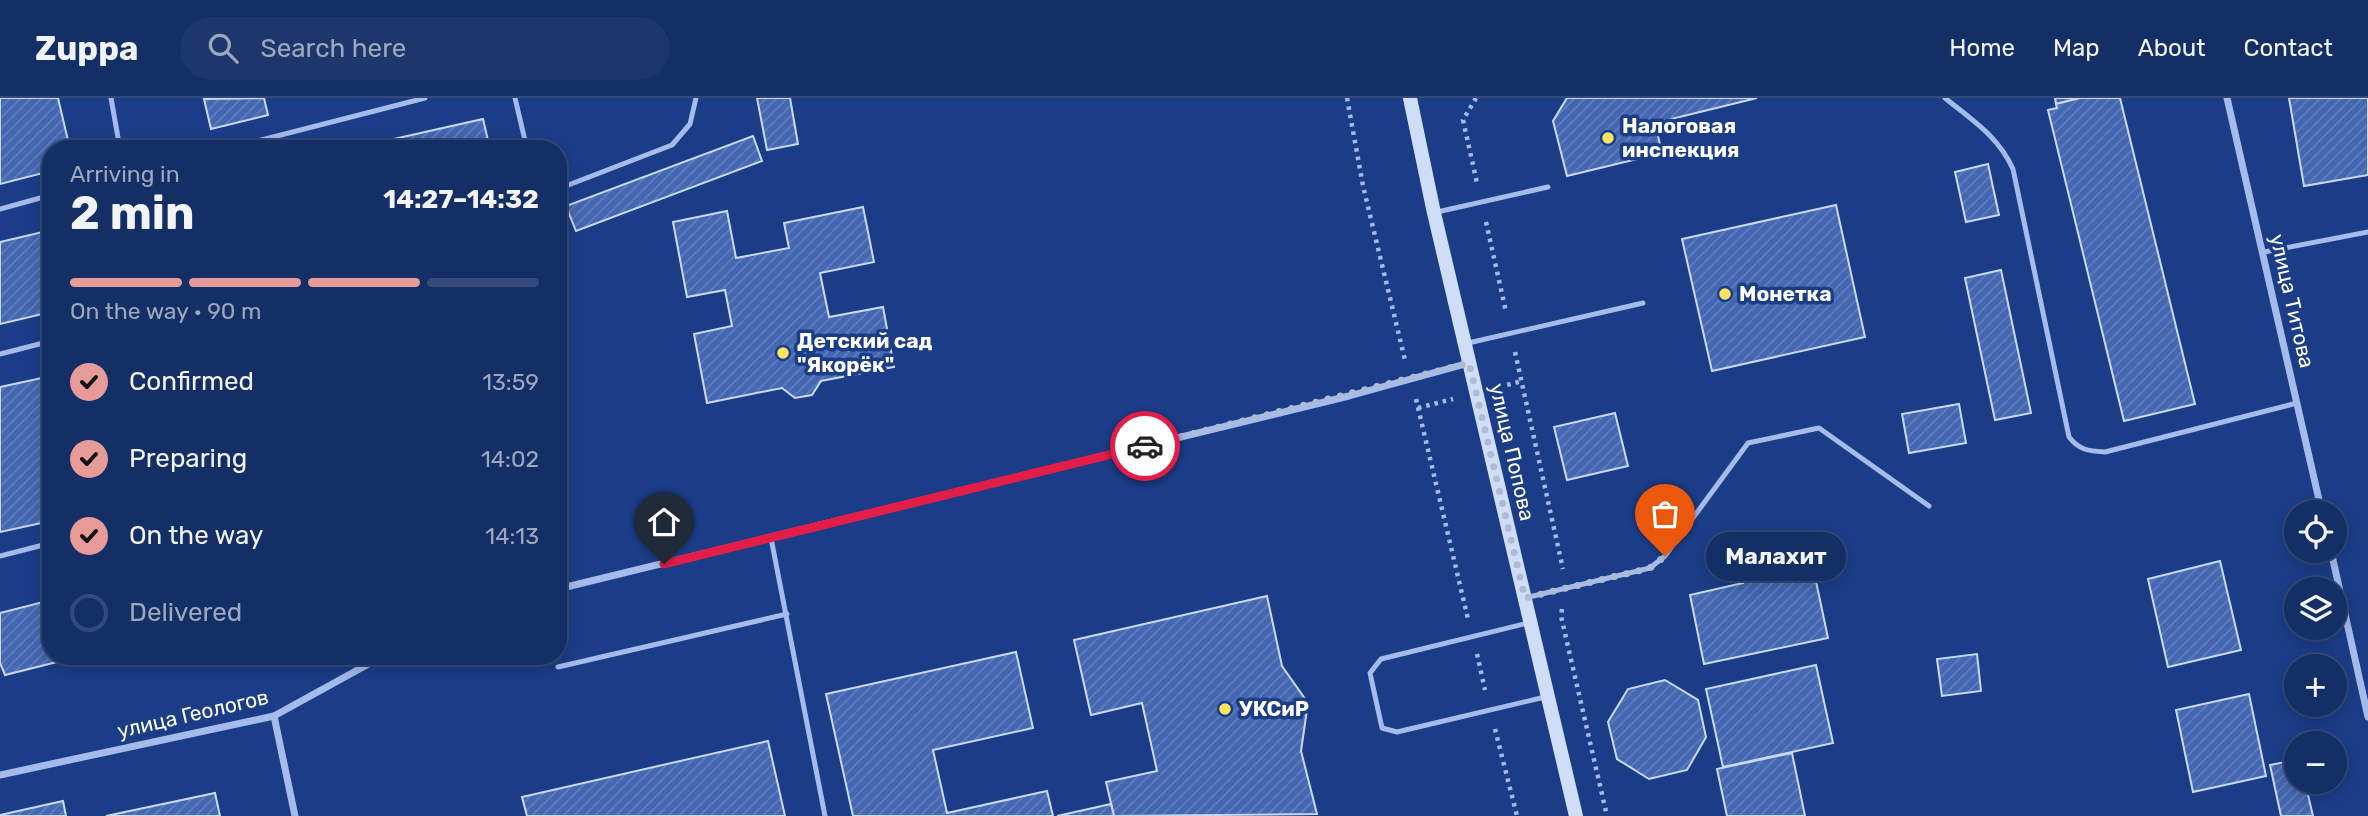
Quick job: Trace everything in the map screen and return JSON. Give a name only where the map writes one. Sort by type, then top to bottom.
[{"type":"main road","name":"улица Попова","points":[[1409,98],[1576,816]]},
{"type":"street","name":"улица Титова","points":[[2227,98],[2319,500]]},
{"type":"street","points":[[567,587],[1469,363]]},
{"type":"street","points":[[2334,563],[2368,717]]},
{"type":"street","name":"улица Геологов","points":[[0,775],[274,716],[367,665]]},
{"type":"street","points":[[274,716],[295,816]]},
{"type":"lane","points":[[111,98],[118,140]]},
{"type":"lane","points":[[261,140],[425,98]]},
{"type":"lane","points":[[515,98],[525,140]]},
{"type":"lane","points":[[567,186],[672,145],[690,124],[696,98]]},
{"type":"lane","points":[[1945,98],[1992,136],[2004,150],[2012,169],[2068,437],[2077,447],[2105,452],[2297,403]]},
{"type":"lane","points":[[1434,213],[1548,187]]},
{"type":"lane","points":[[0,209],[42,197]]},
{"type":"lane","points":[[2263,251],[2368,232]]},
{"type":"lane","points":[[1464,343],[1643,303]]},
{"type":"lane","points":[[0,354],[42,343]]},
{"type":"lane","points":[[1525,598],[1650,568],[1665,556],[1748,443],[1819,428],[1929,506]]},
{"type":"lane","points":[[771,538],[825,816]]},
{"type":"lane","points":[[0,556],[42,545]]},
{"type":"lane","points":[[567,665],[787,614]]},
{"type":"lane","points":[[1531,623],[1381,659],[1370,673],[1382,728],[1397,732],[1548,697]]},
{"type":"lane","points":[[558,667],[567,665]]},
{"type":"path","points":[[1347,98],[1363,186],[1517,816]]},
{"type":"path","points":[[1476,98],[1462,120],[1563,565],[1561,616],[1607,816]]},
{"type":"building","points":[[0,98],[58,98],[68,140],[42,140],[42,173],[0,184]]},
{"type":"building","points":[[264,98],[268,115],[211,129],[204,99]]},
{"type":"building","points":[[757,98],[790,98],[798,144],[767,150]]},
{"type":"building","name":"Налоговая инспекция","points":[[1567,98],[1757,98],[1655,123],[1662,153],[1567,176],[1553,121]]},
{"type":"building","points":[[2055,98],[2080,98],[2056,104]]},
{"type":"building","points":[[2080,98],[2120,98],[2195,404],[2124,421],[2048,110],[2057,108],[2056,104]]},
{"type":"building","points":[[2289,98],[2368,98],[2368,175],[2304,186]]},
{"type":"building","points":[[483,119],[488,140],[389,140]]},
{"type":"building","points":[[753,136],[762,161],[576,231],[567,206]]},
{"type":"building","points":[[1988,164],[1999,215],[1966,222],[1955,172]]},
{"type":"building","points":[[1836,205],[1865,337],[1712,371],[1682,239]]},
{"type":"building","points":[[863,207],[874,262],[820,273],[829,317],[883,307],[894,367],[821,381],[812,395],[795,398],[782,388],[707,403],[694,334],[732,326],[725,290],[687,297],[673,222],[727,211],[736,258],[789,248],[784,223]]},
{"type":"building","points":[[42,232],[42,314],[0,324],[0,242]]},
{"type":"building","points":[[2001,270],[2031,413],[1995,420],[1965,278]]},
{"type":"building","points":[[42,378],[42,523],[0,532],[0,387]]},
{"type":"building","points":[[1959,404],[1966,443],[1909,453],[1902,414]]},
{"type":"building","points":[[1615,413],[1628,466],[1567,480],[1554,427]]},
{"type":"building","points":[[1806,534],[1828,638],[1704,664],[1690,595],[1743,583],[1736,549]]},
{"type":"building","points":[[2220,561],[2241,650],[2168,667],[2148,579]]},
{"type":"building","name":"УКСиР","points":[[1267,596],[1282,666],[1308,703],[1301,751],[1317,814],[1114,816],[1106,782],[1157,771],[1142,703],[1091,715],[1074,640]]},
{"type":"building","points":[[42,602],[42,665],[45,665],[5,675],[0,663],[0,613]]},
{"type":"building","points":[[1016,652],[1033,728],[933,750],[947,813],[1047,791],[1053,816],[853,816],[826,694]]},
{"type":"building","points":[[1977,654],[1981,691],[1942,696],[1937,659]]},
{"type":"building","points":[[1816,665],[1833,743],[1723,767],[1706,689]]},
{"type":"building","points":[[1665,680],[1698,700],[1706,737],[1687,770],[1649,779],[1617,759],[1608,722],[1628,689]]},
{"type":"building","points":[[2249,694],[2266,776],[2193,792],[2176,710]]},
{"type":"building","points":[[768,741],[785,816],[527,816],[522,797]]},
{"type":"building","points":[[1792,753],[1805,816],[1727,816],[1717,769]]},
{"type":"building","points":[[2284,762],[2284,794],[2308,794],[2313,816],[2281,816],[2270,765]]},
{"type":"building","points":[[215,793],[220,816],[106,816]]},
{"type":"building","points":[[63,801],[66,816],[0,816],[0,815]]},
{"type":"building","points":[[1111,804],[1114,816],[1057,816]]},
{"type":"way so far","points":[[1145,446],[1349,396],[1469,363],[1525,598],[1650,568],[1665,556]]},
{"type":"place","name":"Налоговая инспекция","points":[[1608,138]]},
{"type":"place","name":"Монетка","points":[[1725,294]]},
{"type":"place","name":"Детский сад \"Якорёк\"","points":[[783,353]]},
{"type":"place","name":"Малахит","points":[[1665,556]]},
{"type":"place","name":"УКСиР","points":[[1225,709]]},
{"type":"route","points":[[664,564],[1145,446]]}]
